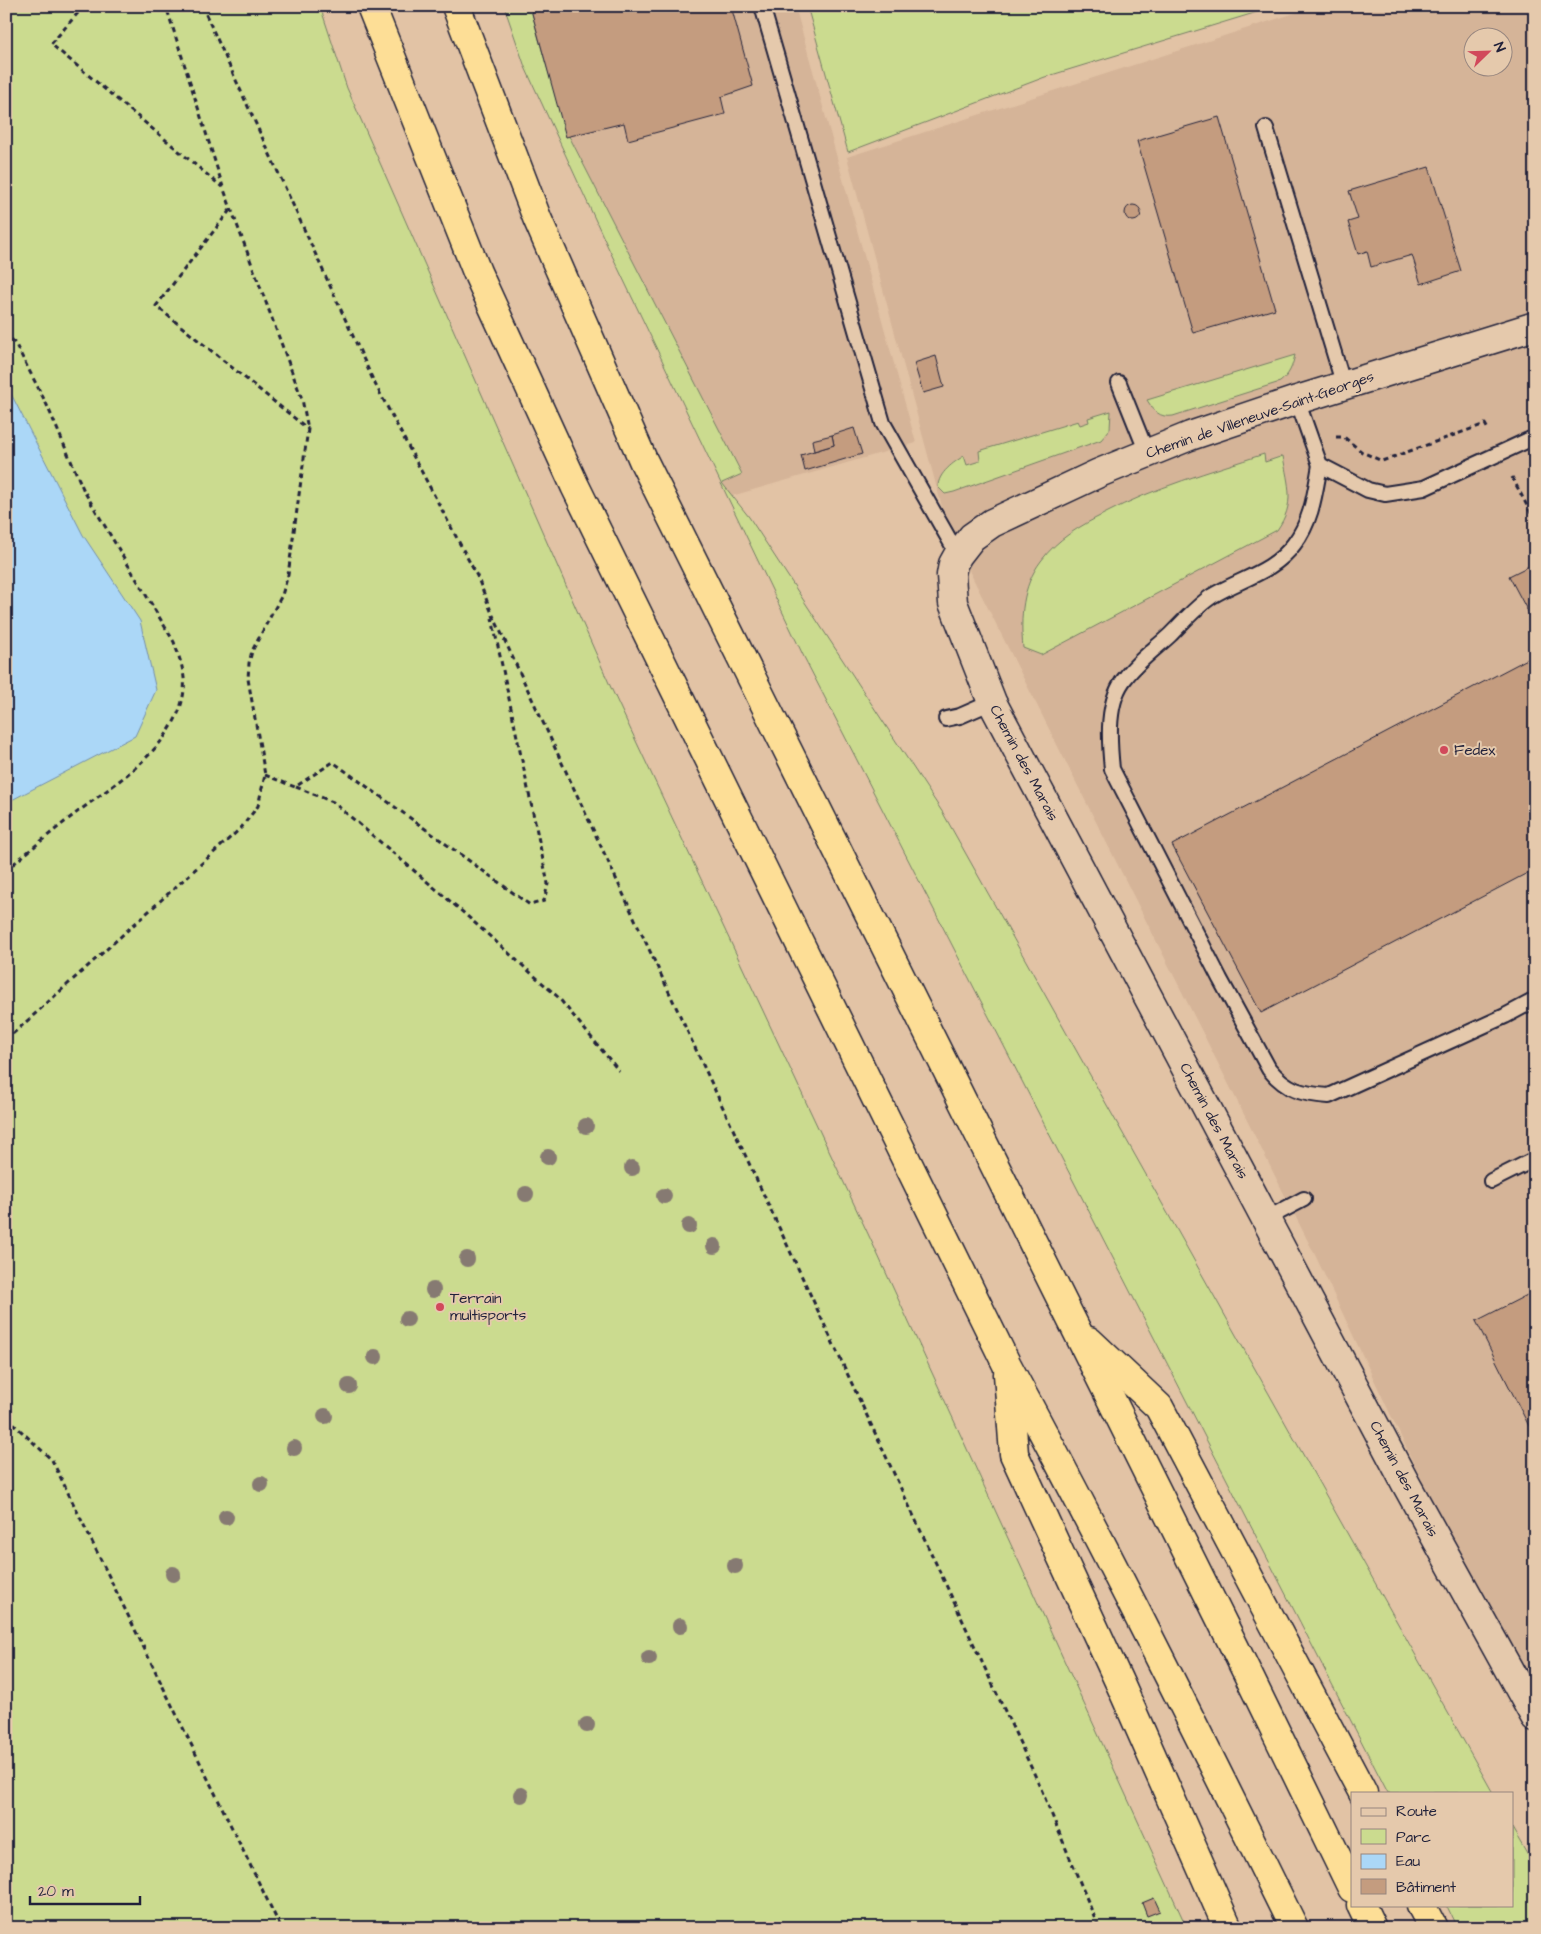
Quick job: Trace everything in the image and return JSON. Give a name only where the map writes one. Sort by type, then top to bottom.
[{"type":"highway","points":[[371,6],[477,272],[575,486],[1007,1365],[1051,1446],[1230,1797],[1294,1928]]},
{"type":"highway","points":[[456,6],[537,218],[643,460],[1351,1886]]},
{"type":"highway","points":[[1075,1328],[1159,1407],[1362,1792]]},
{"type":"highway","points":[[1007,1365],[1014,1454],[1122,1686],[1228,1928]]},
{"type":"highway","points":[[1361,1906],[1372,1928]]},
{"type":"highway","points":[[1422,1906],[1433,1928]]},
{"type":"street","name":"Chemin de Villeneuve-Saint-Georges","points":[[992,523],[1147,453],[1190,436],[1297,400],[1535,326]]},
{"type":"street","name":"Chemin des Marais","points":[[992,523],[972,536],[953,564],[951,575],[953,602],[992,702],[1406,1484],[1535,1717]]},
{"type":"lane","points":[[762,6],[883,423],[958,555]]},
{"type":"lane","points":[[1266,128],[1344,386]]},
{"type":"lane","points":[[1119,383],[1147,453]]},
{"type":"lane","points":[[1297,400],[1320,465],[1305,528],[1294,545],[1278,561],[1263,571],[1210,597],[1125,677],[1115,696],[1111,722],[1110,748],[1112,768],[1220,978],[1269,1070],[1279,1082],[1304,1093],[1329,1096],[1488,1024],[1535,1000]]},
{"type":"lane","points":[[1320,465],[1368,490],[1385,494],[1424,488],[1535,437]]},
{"type":"lane","points":[[946,720],[992,702]]},
{"type":"lane","points":[[1491,1181],[1535,1159]]},
{"type":"lane","points":[[1266,1219],[1304,1199]]},
{"type":"path","points":[[84,6],[50,44],[223,187]]},
{"type":"path","points":[[6,1040],[241,828],[258,806],[265,776],[258,726],[250,688],[249,663],[252,651],[282,595],[288,575],[308,429],[302,399],[223,187],[166,6]]},
{"type":"path","points":[[202,6],[374,382],[476,576],[1039,1784],[1099,1928]]},
{"type":"path","points":[[231,209],[156,306],[308,429]]},
{"type":"path","points":[[6,332],[16,345],[46,404],[84,491],[143,586],[174,642],[182,668],[184,689],[179,711],[171,727],[145,760],[6,870]]},
{"type":"path","points":[[295,787],[334,762],[530,905],[544,901],[548,884],[491,611]]},
{"type":"path","points":[[265,776],[333,802],[558,996],[619,1071]]},
{"type":"path","points":[[6,1417],[52,1460],[281,1928]]},
{"type":"shaded area","points":[[511,6],[795,6],[916,443],[728,497],[529,65]]},
{"type":"shaded area","points":[[1317,6],[1535,6],[1535,1720],[1316,1257],[948,529],[847,157]]},
{"type":"green space","name":"Terrain multisports","points":[[6,6],[320,6],[347,88],[612,690],[877,1253],[1187,1928],[6,1928]]},
{"type":"green space","points":[[504,6],[530,6],[569,136],[742,474],[722,483],[749,517],[943,813],[1492,1792],[1387,1792],[804,657],[607,245],[525,67]]},
{"type":"green space","points":[[807,6],[1277,6],[1045,77],[848,152]]},
{"type":"green space","points":[[1295,355],[1290,370],[1280,382],[1173,416],[1160,415],[1147,400]]},
{"type":"green space","points":[[1111,411],[1110,429],[1101,440],[954,492],[945,494],[938,487],[944,473],[951,465],[964,456],[967,465],[980,461],[979,451],[1078,421],[1080,425],[1089,422],[1088,418]]},
{"type":"green space","points":[[1264,454],[1265,462],[1283,456],[1287,476],[1289,503],[1277,530],[1041,655],[1023,648],[1022,614],[1026,592],[1041,561],[1054,546],[1078,528],[1123,504],[1182,481]]},
{"type":"green space","points":[[1514,1831],[1535,1868],[1535,1928],[1457,1928],[1446,1906],[1514,1906]]},
{"type":"water","points":[[6,384],[83,535],[140,621],[156,690],[135,736],[6,803]]},
{"type":"building","points":[[530,6],[731,6],[753,86],[721,97],[725,114],[628,140],[624,123],[566,137]]},
{"type":"building","points":[[1530,6],[1535,6],[1535,21]]},
{"type":"building","points":[[1219,117],[1275,309],[1193,333],[1137,141]]},
{"type":"building","points":[[1429,167],[1461,271],[1421,284],[1412,255],[1371,267],[1367,251],[1358,254],[1348,222],[1358,219],[1349,191]]},
{"type":"building","points":[[1133,205],[1141,213],[1133,221],[1125,213]]},
{"type":"building","points":[[936,356],[944,387],[923,393],[914,363]]},
{"type":"building","points":[[854,428],[862,454],[805,471],[801,455],[834,445],[832,435]]},
{"type":"building","points":[[832,435],[834,445],[814,451],[812,440]]},
{"type":"building","points":[[1535,563],[1535,625],[1509,576]]},
{"type":"building","name":"Fedex","points":[[1535,655],[1535,869],[1261,1013],[1172,845]]},
{"type":"building","points":[[1535,1291],[1535,1438],[1476,1321]]},
{"type":"building","points":[[1154,1898],[1160,1911],[1147,1916],[1142,1903]]},
{"type":"place","name":"Fedex","points":[[1444,750]]},
{"type":"place","name":"Terrain multisports","points":[[440,1307]]}]
